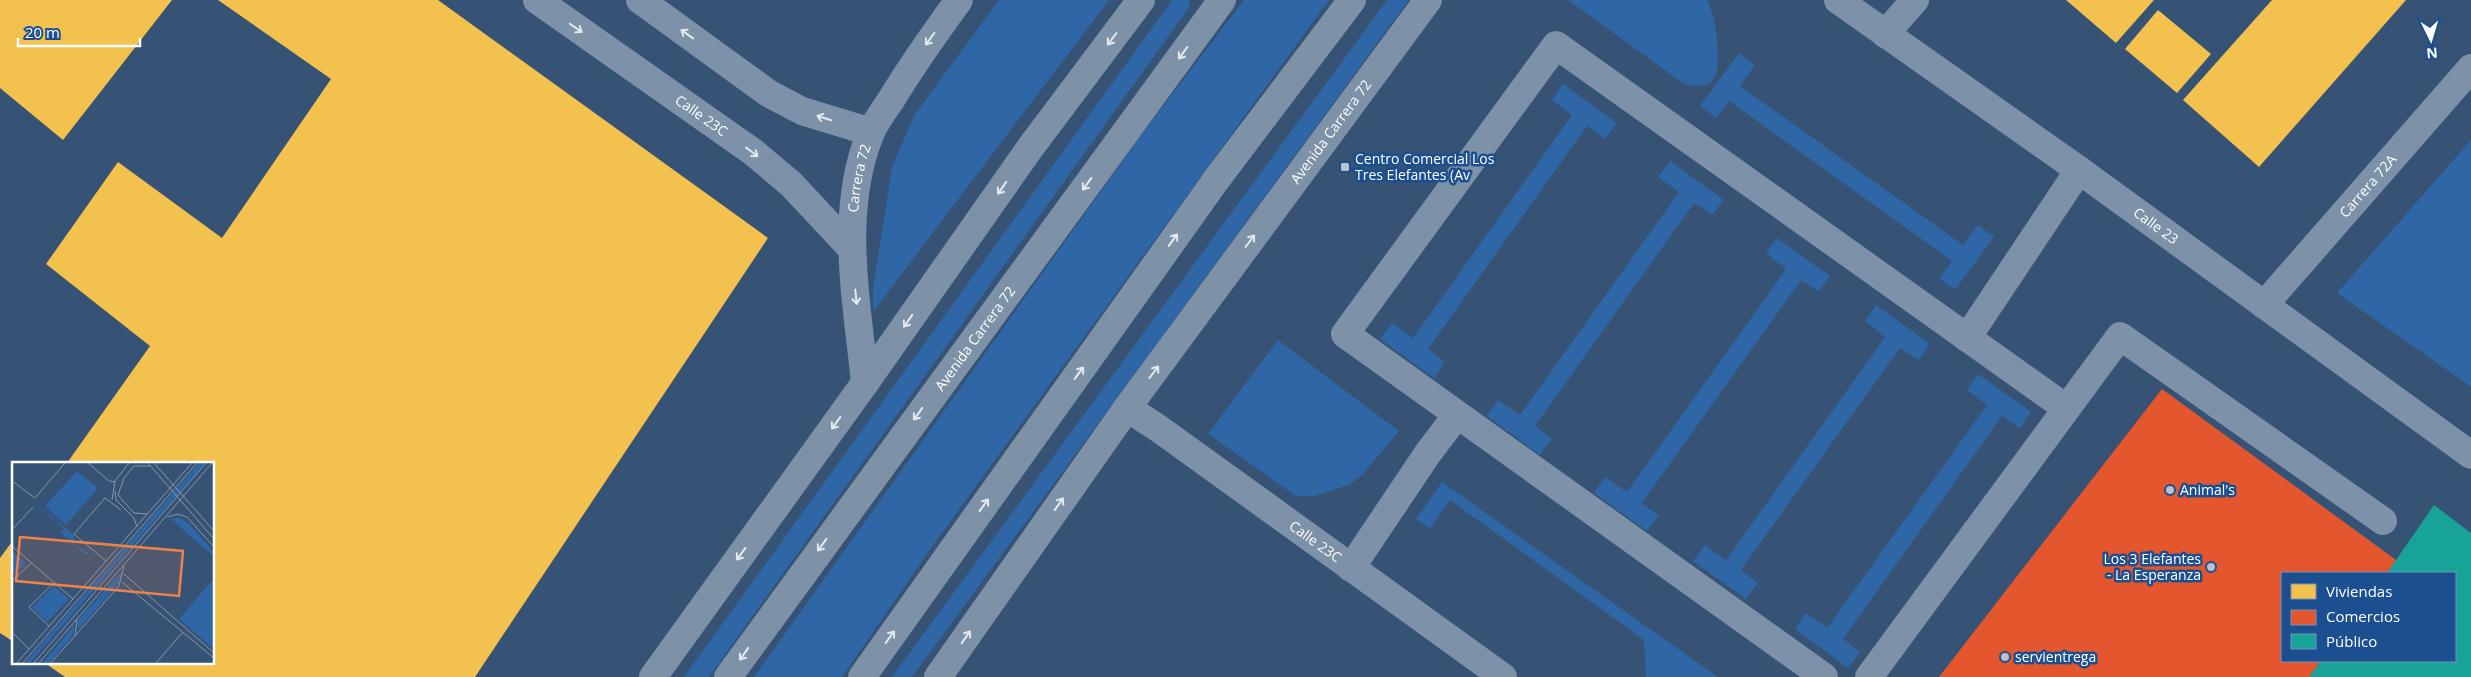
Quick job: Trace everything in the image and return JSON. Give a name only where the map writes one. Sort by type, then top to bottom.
[{"type":"highway","points":[[653,677],[865,383],[1030,148],[1141,0]]},
{"type":"highway","points":[[862,677],[1216,180],[1352,0]]},
{"type":"highway","name":"Avenida Carrera 72","points":[[938,677],[1126,408],[1428,0]]},
{"type":"highway","name":"Avenida Carrera 72","points":[[728,677],[1215,5]]},
{"type":"street","name":"Calle 23C","points":[[537,0],[753,152],[791,184],[851,248]]},
{"type":"street","points":[[640,0],[768,93],[802,111],[871,132]]},
{"type":"street","name":"Carrera 72","points":[[865,383],[851,248],[855,198],[861,167],[871,132],[914,62],[959,0]]},
{"type":"street","name":"Calle 23","points":[[1838,0],[2079,170],[2471,455]]},
{"type":"street","points":[[1884,34],[1915,0]]},
{"type":"street","points":[[1824,677],[1345,334],[1556,46],[2066,408]]},
{"type":"street","name":"Carrera 72A","points":[[2264,305],[2471,68]]},
{"type":"street","points":[[1967,338],[2079,170]]},
{"type":"street","points":[[1869,677],[2120,336],[2383,521]]},
{"type":"street","name":"Calle 23C","points":[[1126,408],[1158,428],[1503,677]]},
{"type":"street","points":[[1351,568],[1428,453],[1457,415]]},
{"type":"shaded area","points":[[999,0],[1109,0],[873,312],[873,289],[892,167],[915,114]]},
{"type":"shaded area","points":[[1172,0],[1190,0],[1188,9],[709,677],[684,677]]},
{"type":"shaded area","points":[[1244,0],[1329,0],[931,548],[842,677],[754,677],[1141,135]]},
{"type":"shaded area","points":[[1387,0],[1409,0],[912,677],[892,677]]},
{"type":"shaded area","points":[[1568,0],[1707,0],[1717,36],[1718,57],[1715,76],[1709,84],[1699,86],[1684,84]]},
{"type":"shaded area","points":[[1739,53],[1755,65],[1740,86],[1963,245],[1978,225],[1994,237],[1955,290],[1939,278],[1952,261],[1729,101],[1716,118],[1700,106]]},
{"type":"shaded area","points":[[1563,84],[1617,123],[1605,139],[1587,126],[1428,349],[1445,362],[1434,378],[1380,339],[1392,323],[1413,338],[1572,115],[1552,100]]},
{"type":"shaded area","points":[[2471,140],[2471,387],[2337,293]]},
{"type":"shaded area","points":[[1670,161],[1724,200],[1712,215],[1694,203],[1535,426],[1552,439],[1540,455],[1487,416],[1498,400],[1520,415],[1679,192],[1658,177]]},
{"type":"shaded area","points":[[1777,238],[1830,276],[1819,292],[1801,280],[1642,503],[1659,516],[1647,531],[1594,493],[1605,477],[1627,492],[1786,269],[1766,253]]},
{"type":"shaded area","points":[[1876,305],[1930,344],[1919,360],[1900,348],[1741,570],[1758,583],[1746,599],[1693,561],[1705,545],[1726,560],[1885,337],[1865,321]]},
{"type":"shaded area","points":[[1278,340],[1399,431],[1363,474],[1349,485],[1314,496],[1296,496],[1208,434]]},
{"type":"shaded area","points":[[1978,374],[2031,412],[2020,428],[2002,416],[1843,639],[1860,652],[1848,668],[1795,629],[1806,613],[1827,628],[1987,405],[1967,390]]},
{"type":"shaded area","points":[[1442,482],[1718,677],[1646,677],[1644,640],[1450,500],[1430,529],[1416,519]]},
{"type":"building: Viviendas","points":[[0,0],[172,0],[63,140],[0,88]]},
{"type":"building: Viviendas","points":[[218,0],[438,0],[768,238],[475,677],[65,677],[46,664],[215,664],[215,462],[68,462],[150,346],[46,264],[118,162],[222,238],[331,79]]},
{"type":"building: Viviendas","points":[[2066,0],[2154,0],[2116,43]]},
{"type":"building: Viviendas","points":[[2272,0],[2406,0],[2259,167],[2183,100]]},
{"type":"building: Viviendas","points":[[2158,10],[2211,54],[2177,93],[2125,49]]},
{"type":"building: Viviendas","points":[[12,542],[12,641],[0,633],[0,558]]},
{"type":"building: Comercios","points":[[2162,389],[2396,560],[2388,572],[2281,572],[2281,662],[2320,662],[2309,677],[1939,677]]},
{"type":"building: Público","points":[[2434,505],[2471,533],[2471,677],[2309,677],[2320,662],[2456,662],[2456,572],[2388,572]]},
{"type":"place","name":"Centro Comercial Los Tres Elefantes (Av","points":[[1345,167]]},
{"type":"place","name":"Animal's","points":[[2170,490]]},
{"type":"place","name":"Los 3 Elefantes - La Esperanza","points":[[2211,567]]},
{"type":"place","name":"servientrega","points":[[2005,657]]}]
